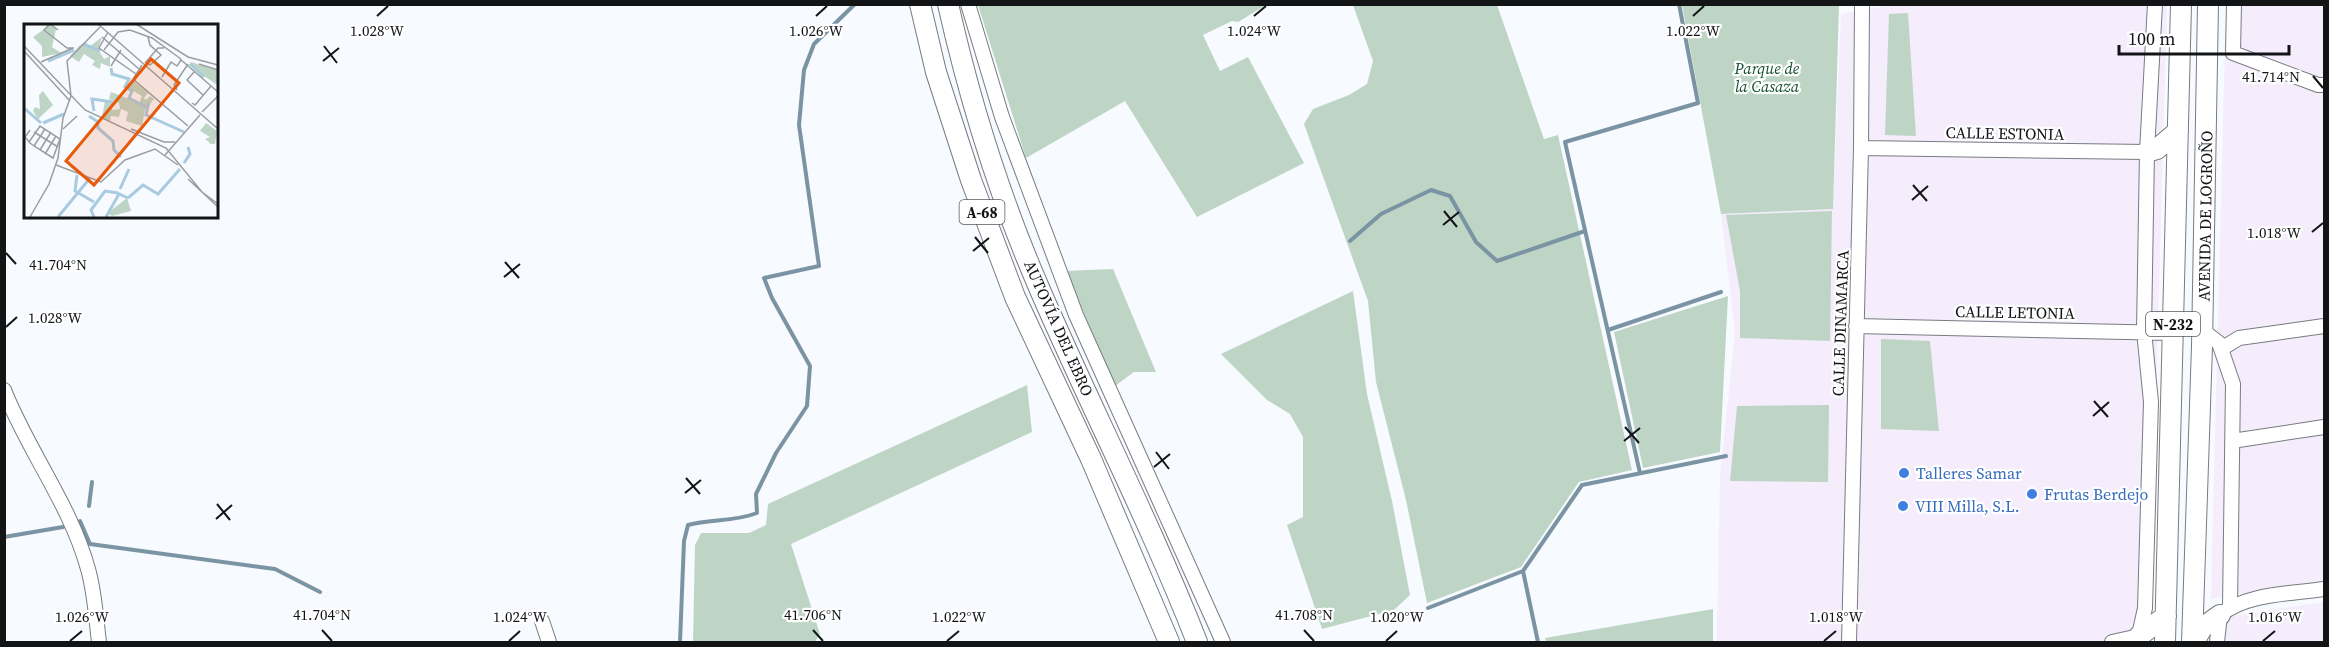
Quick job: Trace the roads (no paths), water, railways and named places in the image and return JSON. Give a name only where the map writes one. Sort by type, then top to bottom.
[{"type":"highway","name":"AUTOVÍA DEL EBRO","points":[[920,4],[936,72],[970,180],[1015,297],[1091,459],[1169,642]]},
{"type":"highway","name":"AUTOVÍA DEL EBRO","points":[[948,4],[961,64],[996,175],[1040,289],[1113,447],[1197,642]]},
{"type":"highway","name":"AVENIDA DE LOGROÑO","points":[[2165,642],[2166,616],[2159,464],[2173,333],[2181,4]]},
{"type":"highway","name":"AVENIDA DE LOGROÑO","points":[[2193,642],[2208,4]]},
{"type":"highway","points":[[2147,152],[2157,149],[2178,131]]},
{"type":"highway","points":[[2147,152],[2176,175]]},
{"type":"highway","points":[[2193,642],[2202,628],[2225,611]]},
{"type":"highway","points":[[2138,639],[2166,616]]},
{"type":"highway","points":[[2138,639],[2165,642]]},
{"type":"street","points":[[968,4],[1002,117],[1076,315],[1223,642]]},
{"type":"street","points":[[2112,642],[2138,639],[2145,608],[2159,464],[2144,331],[2147,152],[2155,4]]},
{"type":"street","points":[[2234,4],[2233,52],[2319,85],[2325,85]]},
{"type":"street","name":"CALLE DINAMARCA","points":[[1849,642],[1864,5]]},
{"type":"street","name":"CALLE ESTONIA","points":[[1862,148],[2147,152]]},
{"type":"street","name":"CALLE LETONIA","points":[[1856,326],[2173,333]]},
{"type":"street","points":[[2221,349],[2239,338],[2325,326]]},
{"type":"street","points":[[2202,330],[2221,349],[2233,384],[2225,611],[2217,642]]},
{"type":"street","points":[[4,390],[18,427],[66,514],[88,570],[99,642]]},
{"type":"street","points":[[2232,441],[2325,427]]},
{"type":"street","points":[[2225,611],[2246,601],[2325,589]]},
{"type":"street","points":[[542,621],[549,642]]},
{"type":"waterway","points":[[680,642],[684,541],[688,525],[740,518],[757,513],[756,494],[776,453],[807,406],[810,366],[772,298],[764,278],[819,266],[799,125],[804,70],[814,44],[855,4]]},
{"type":"waterway","points":[[1640,473],[1565,142],[1698,103],[1679,4]]},
{"type":"waterway","points":[[1350,241],[1381,214],[1431,190],[1450,196],[1476,242],[1497,261],[1585,231]]},
{"type":"waterway","points":[[1608,330],[1721,292]]},
{"type":"waterway","points":[[1538,642],[1523,571],[1582,485],[1726,456]]},
{"type":"waterway","points":[[89,506],[92,482]]},
{"type":"waterway","points":[[80,521],[90,544],[275,569],[320,592]]},
{"type":"waterway","points":[[4,537],[63,527]]},
{"type":"waterway","points":[[1428,608],[1523,571]]},
{"type":"place","name":"Talleres Samar","points":[[1904,473]]},
{"type":"place","name":"Frutas Berdejo","points":[[2032,494]]},
{"type":"place","name":"VIII Milla, S.L.","points":[[1903,506]]},
{"type":"park label","name":"Parque de la Casaza","points":[[1767,77]]}]
